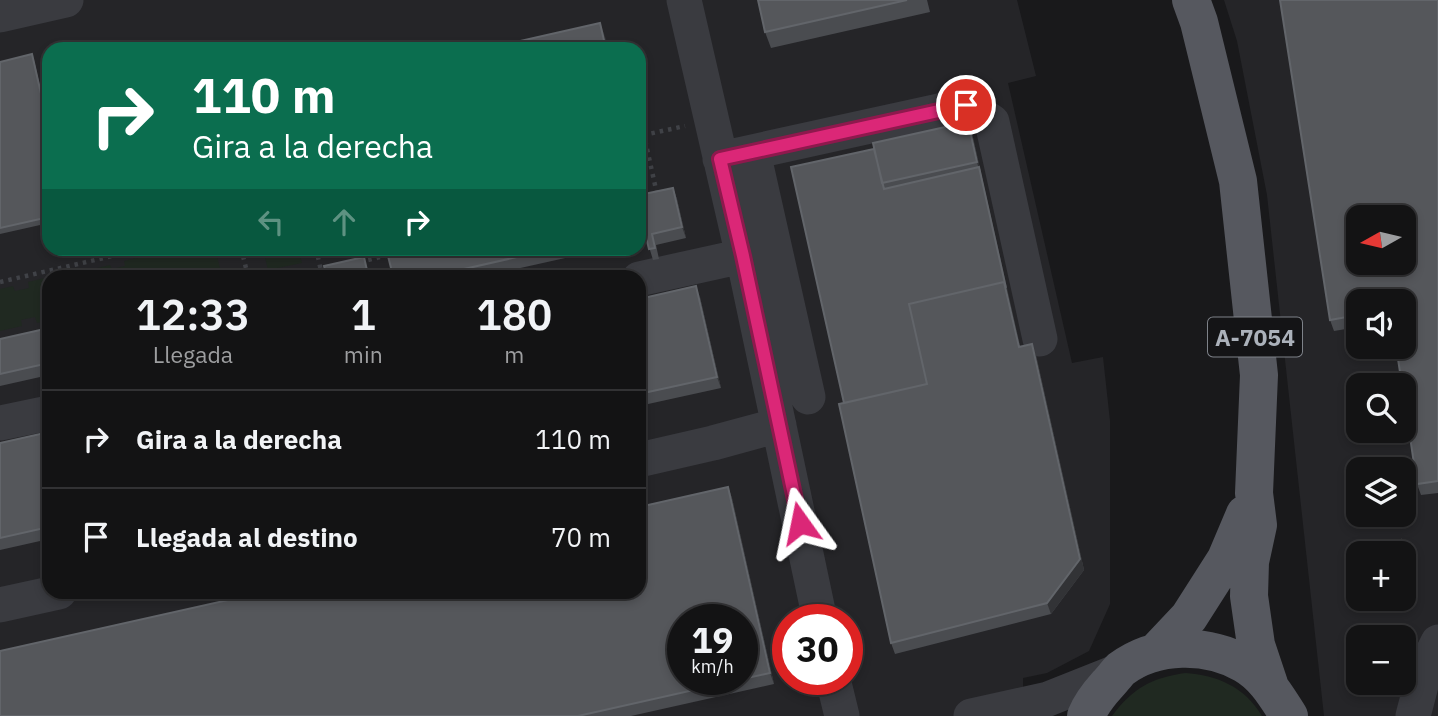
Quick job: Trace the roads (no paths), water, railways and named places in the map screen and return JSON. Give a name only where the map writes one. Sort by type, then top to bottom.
[{"type":"main road","name":"A-7054","points":[[1191,0],[1199,22],[1238,181],[1259,375],[1254,493],[1258,525],[1250,562],[1249,596],[1256,645],[1269,684],[1289,716]]},
{"type":"main road","name":"A-7054","points":[[1156,652],[1189,617],[1226,559],[1254,493]]},
{"type":"main road","name":"A-7054","points":[[1086,716],[1091,703],[1121,670],[1156,652],[1190,648],[1219,653],[1245,665],[1269,684]]},
{"type":"street","points":[[0,15],[66,0]]},
{"type":"street","points":[[684,0],[711,120],[737,156],[808,397]]},
{"type":"street","points":[[737,156],[966,105],[992,122],[1040,339]]},
{"type":"street","points":[[737,156],[743,256],[818,604]]},
{"type":"street","points":[[646,277],[743,256]]},
{"type":"street","points":[[0,423],[42,414]]},
{"type":"street","points":[[646,458],[779,425]]},
{"type":"street","points":[[0,605],[42,596]]},
{"type":"street","points":[[1424,703],[1426,666],[1438,642]]},
{"type":"street","points":[[971,716],[1048,699],[1121,670]]},
{"type":"street","points":[[837,695],[842,716]]}]
